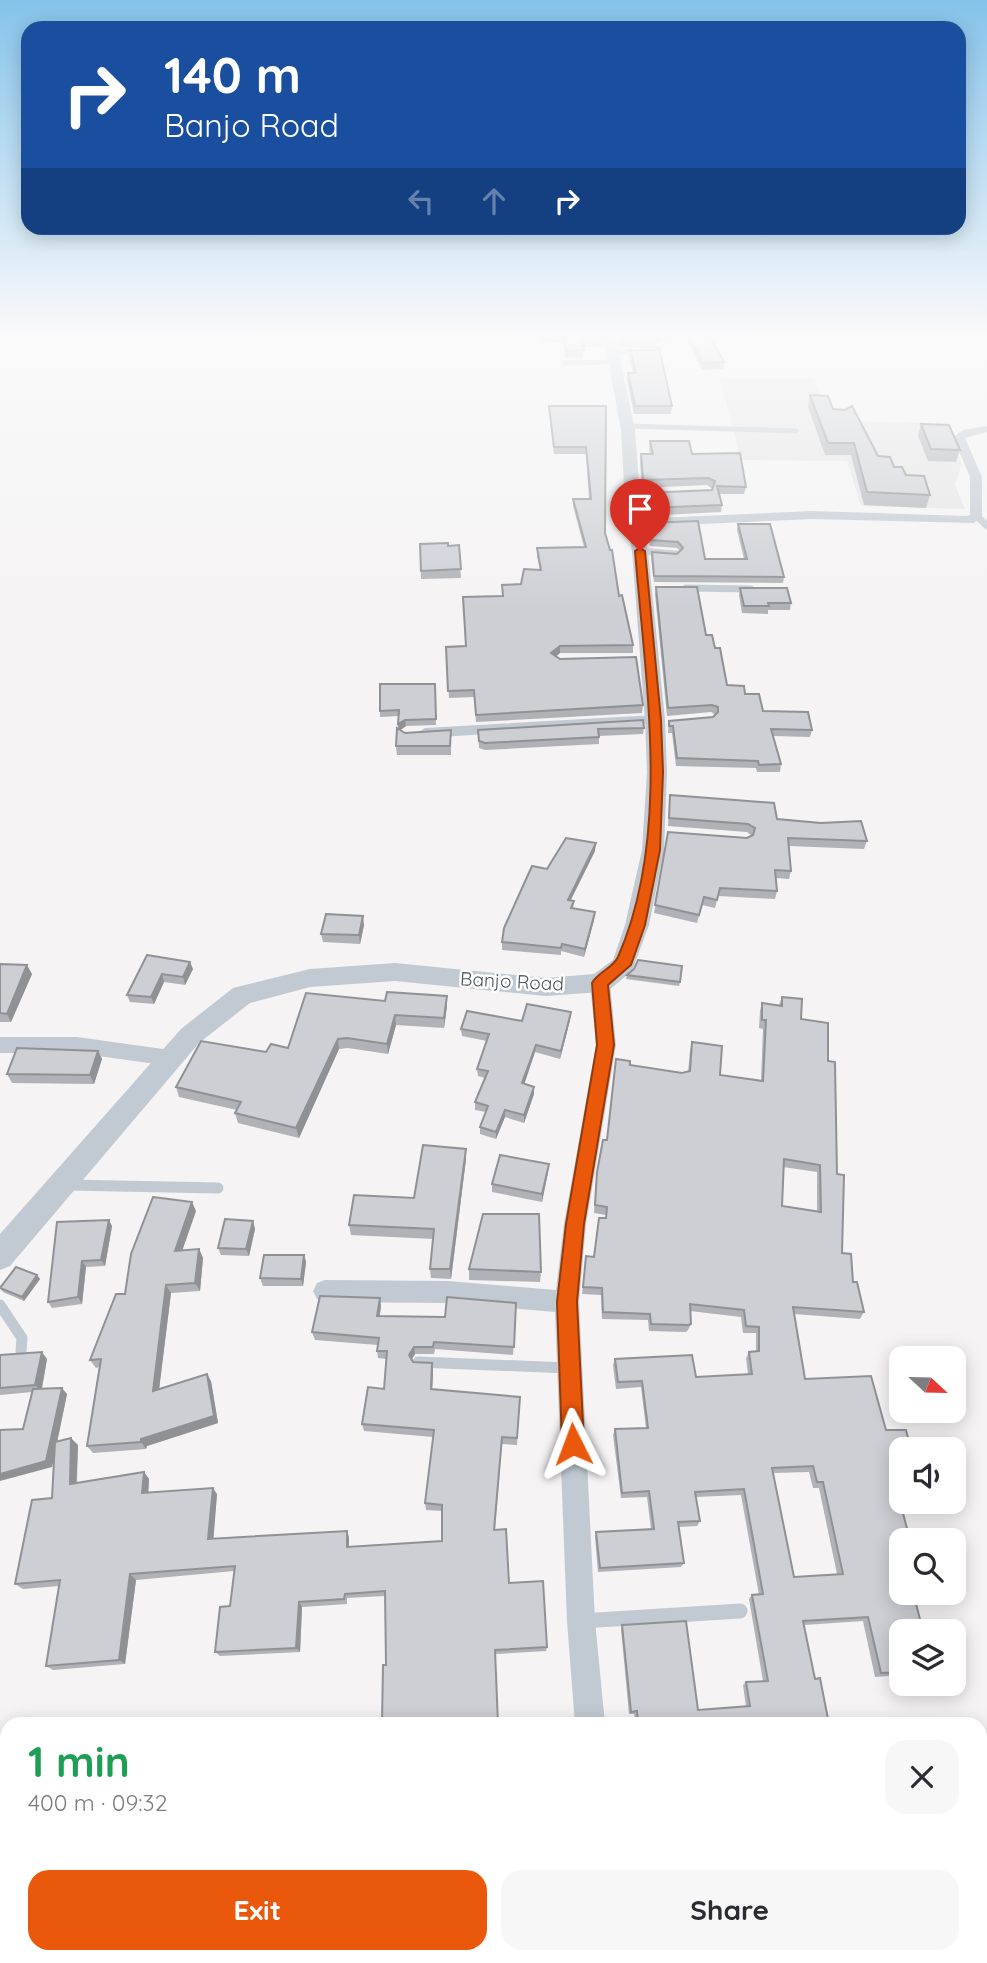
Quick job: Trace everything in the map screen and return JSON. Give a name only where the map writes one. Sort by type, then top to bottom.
[{"type":"street","points":[[589,1717],[581,1621],[567,1302],[575,1224],[606,1045],[600,983],[623,965],[638,925],[653,850],[661,833],[660,721],[642,660],[649,588],[634,523],[638,495],[626,426]]},
{"type":"street","points":[[634,523],[813,515],[962,522],[976,516],[976,477],[959,437],[967,432],[987,429]]},
{"type":"street","points":[[406,734],[660,721]]},
{"type":"street","name":"Banjo Road","points":[[0,1256],[190,1035],[242,995],[310,978],[395,972],[546,987],[600,983]]},
{"type":"street","points":[[0,1045],[77,1045],[170,1058]]},
{"type":"street","points":[[325,1291],[448,1292],[567,1302]]},
{"type":"lane","points":[[626,426],[796,431]]},
{"type":"lane","points":[[976,516],[987,526]]},
{"type":"lane","points":[[640,551],[676,554]]},
{"type":"lane","points":[[677,588],[758,589]]},
{"type":"lane","points":[[60,1185],[218,1188]]},
{"type":"lane","points":[[0,1305],[22,1338],[21,1351]]},
{"type":"lane","points":[[418,1362],[570,1368]]},
{"type":"lane","points":[[581,1621],[740,1611]]},
{"type":"shaded area","points":[[732,426],[944,426],[962,464],[955,485],[965,509],[861,506],[847,461],[741,460]]},
{"type":"building","points":[[551,426],[606,426],[605,533],[612,550],[619,596],[622,595],[633,645],[560,646],[551,653],[560,659],[636,657],[643,705],[476,715],[474,690],[448,691],[446,647],[466,646],[463,597],[503,596],[502,585],[521,584],[524,569],[541,570],[537,548],[586,547],[573,499],[591,499],[586,447],[554,447]]},
{"type":"building","points":[[821,426],[862,426],[878,456],[890,457],[894,467],[902,467],[906,475],[924,476],[930,495],[867,492],[854,443],[828,443]]},
{"type":"building","points":[[922,426],[949,426],[960,450],[931,449]]},
{"type":"building","points":[[650,441],[689,441],[692,454],[740,453],[746,487],[717,486],[722,505],[645,508],[644,493],[712,490],[715,481],[708,478],[643,480],[641,454],[653,454]]},
{"type":"building","points":[[698,521],[705,559],[747,559],[738,524],[770,524],[784,577],[654,576],[652,552],[677,554],[683,548],[678,542],[650,540],[647,523]]},
{"type":"building","points":[[448,543],[448,546],[459,545],[461,569],[421,571],[420,544]]},
{"type":"building","points":[[656,587],[697,587],[706,635],[712,635],[715,648],[720,648],[727,685],[744,686],[745,694],[759,694],[763,711],[808,712],[812,730],[771,729],[781,764],[759,765],[758,761],[677,758],[673,726],[669,726],[669,721],[713,717],[718,712],[718,707],[712,705],[668,708]]},
{"type":"building","points":[[740,588],[787,588],[791,603],[744,606]]},
{"type":"building","points":[[380,684],[435,684],[436,719],[405,720],[398,724],[399,710],[380,711]]},
{"type":"building","points":[[643,720],[644,728],[598,729],[599,737],[485,743],[479,741],[478,730]]},
{"type":"building","points":[[397,728],[405,733],[451,730],[450,746],[396,746]]},
{"type":"building","points":[[670,795],[774,803],[777,819],[821,823],[861,821],[867,841],[788,838],[791,871],[775,870],[777,891],[720,888],[717,900],[704,897],[699,915],[655,905],[668,832],[747,838],[753,835],[755,828],[748,824],[669,818]]},
{"type":"building","points":[[566,838],[596,843],[568,900],[574,901],[571,908],[595,912],[585,949],[562,944],[561,948],[502,942],[504,928],[532,866],[547,869]]},
{"type":"building","points":[[326,914],[363,916],[359,935],[321,934]]},
{"type":"building","points":[[147,955],[190,962],[183,977],[162,974],[151,997],[127,995]]},
{"type":"building","points":[[638,960],[682,966],[680,982],[627,975]]},
{"type":"building","points":[[0,964],[27,965],[7,1014],[0,1013]]},
{"type":"building","points":[[387,992],[447,996],[444,1018],[395,1015],[387,1044],[338,1039],[296,1128],[235,1113],[241,1102],[176,1087],[201,1041],[266,1052],[271,1044],[288,1048],[306,993],[385,1001]]},
{"type":"building","points":[[782,997],[802,999],[801,1019],[828,1023],[828,1061],[835,1062],[837,1174],[844,1175],[842,1253],[851,1254],[853,1282],[857,1282],[864,1312],[793,1307],[805,1379],[871,1376],[886,1430],[906,1430],[908,1437],[889,1437],[889,1514],[903,1514],[907,1528],[889,1528],[889,1605],[916,1605],[920,1619],[889,1619],[889,1673],[881,1673],[868,1617],[803,1621],[815,1679],[820,1678],[828,1717],[637,1717],[637,1711],[631,1712],[622,1625],[686,1621],[698,1710],[750,1706],[746,1682],[768,1681],[752,1595],[763,1594],[744,1489],[695,1492],[700,1521],[678,1522],[684,1563],[600,1568],[596,1532],[654,1529],[649,1491],[622,1493],[615,1429],[648,1428],[642,1381],[618,1382],[615,1359],[692,1355],[696,1377],[752,1374],[749,1352],[759,1351],[759,1327],[746,1326],[744,1310],[690,1304],[691,1324],[651,1324],[650,1314],[603,1312],[602,1288],[583,1287],[586,1256],[594,1257],[599,1218],[606,1218],[607,1207],[595,1205],[597,1172],[603,1140],[607,1140],[616,1059],[630,1061],[630,1065],[682,1073],[690,1071],[692,1042],[722,1046],[720,1075],[763,1081],[766,1020],[762,1020],[762,1003],[782,1006]],"holes":[[[784,1159],[820,1165],[821,1212],[782,1206]],[[813,1466],[817,1482],[823,1482],[843,1574],[794,1577],[772,1468]]]},
{"type":"building","points":[[527,1004],[571,1012],[561,1051],[536,1045],[522,1083],[534,1087],[524,1115],[505,1110],[496,1132],[480,1127],[488,1106],[475,1102],[488,1071],[477,1069],[489,1034],[461,1029],[467,1011],[522,1021]]},
{"type":"building","points":[[17,1048],[98,1051],[90,1075],[7,1074]]},
{"type":"building","points":[[423,1145],[466,1149],[450,1269],[430,1269],[434,1229],[349,1225],[354,1195],[414,1198]]},
{"type":"building","points":[[500,1155],[549,1164],[542,1194],[492,1184]]},
{"type":"building","points":[[153,1197],[192,1202],[175,1251],[199,1249],[195,1283],[166,1285],[153,1391],[207,1374],[214,1416],[141,1439],[141,1442],[87,1446],[101,1359],[90,1360],[116,1294],[125,1294],[131,1254]]},
{"type":"building","points":[[483,1214],[539,1214],[541,1272],[469,1269]]},
{"type":"building","points":[[225,1219],[253,1221],[246,1249],[218,1248]]},
{"type":"building","points":[[109,1220],[101,1260],[82,1261],[78,1297],[48,1302],[57,1222]]},
{"type":"building","points":[[264,1255],[304,1255],[301,1279],[260,1278]]},
{"type":"building","points":[[16,1267],[37,1275],[22,1297],[0,1288]]},
{"type":"building","points":[[320,1296],[380,1298],[377,1316],[445,1317],[447,1297],[516,1303],[514,1347],[434,1342],[433,1347],[414,1347],[409,1355],[413,1362],[432,1363],[431,1389],[520,1397],[517,1438],[502,1437],[494,1530],[506,1529],[509,1583],[543,1581],[547,1647],[495,1650],[498,1717],[382,1717],[383,1665],[386,1665],[385,1591],[345,1594],[344,1599],[299,1602],[296,1648],[215,1652],[220,1607],[230,1606],[235,1566],[130,1574],[119,1660],[46,1666],[60,1580],[15,1584],[32,1500],[52,1498],[55,1442],[71,1438],[70,1484],[144,1472],[142,1493],[213,1488],[208,1539],[347,1531],[347,1547],[442,1541],[442,1505],[425,1503],[434,1430],[362,1424],[368,1387],[384,1389],[387,1351],[377,1351],[379,1338],[312,1332]]},
{"type":"building","points":[[42,1352],[35,1385],[0,1388],[0,1355]]},
{"type":"building","points":[[62,1388],[46,1461],[0,1474],[0,1430],[23,1429],[33,1389]]},
{"type":"route","points":[[573,1444],[567,1302],[575,1224],[606,1045],[600,983],[623,965],[638,925],[653,850],[657,772],[655,720],[640,551]]}]
